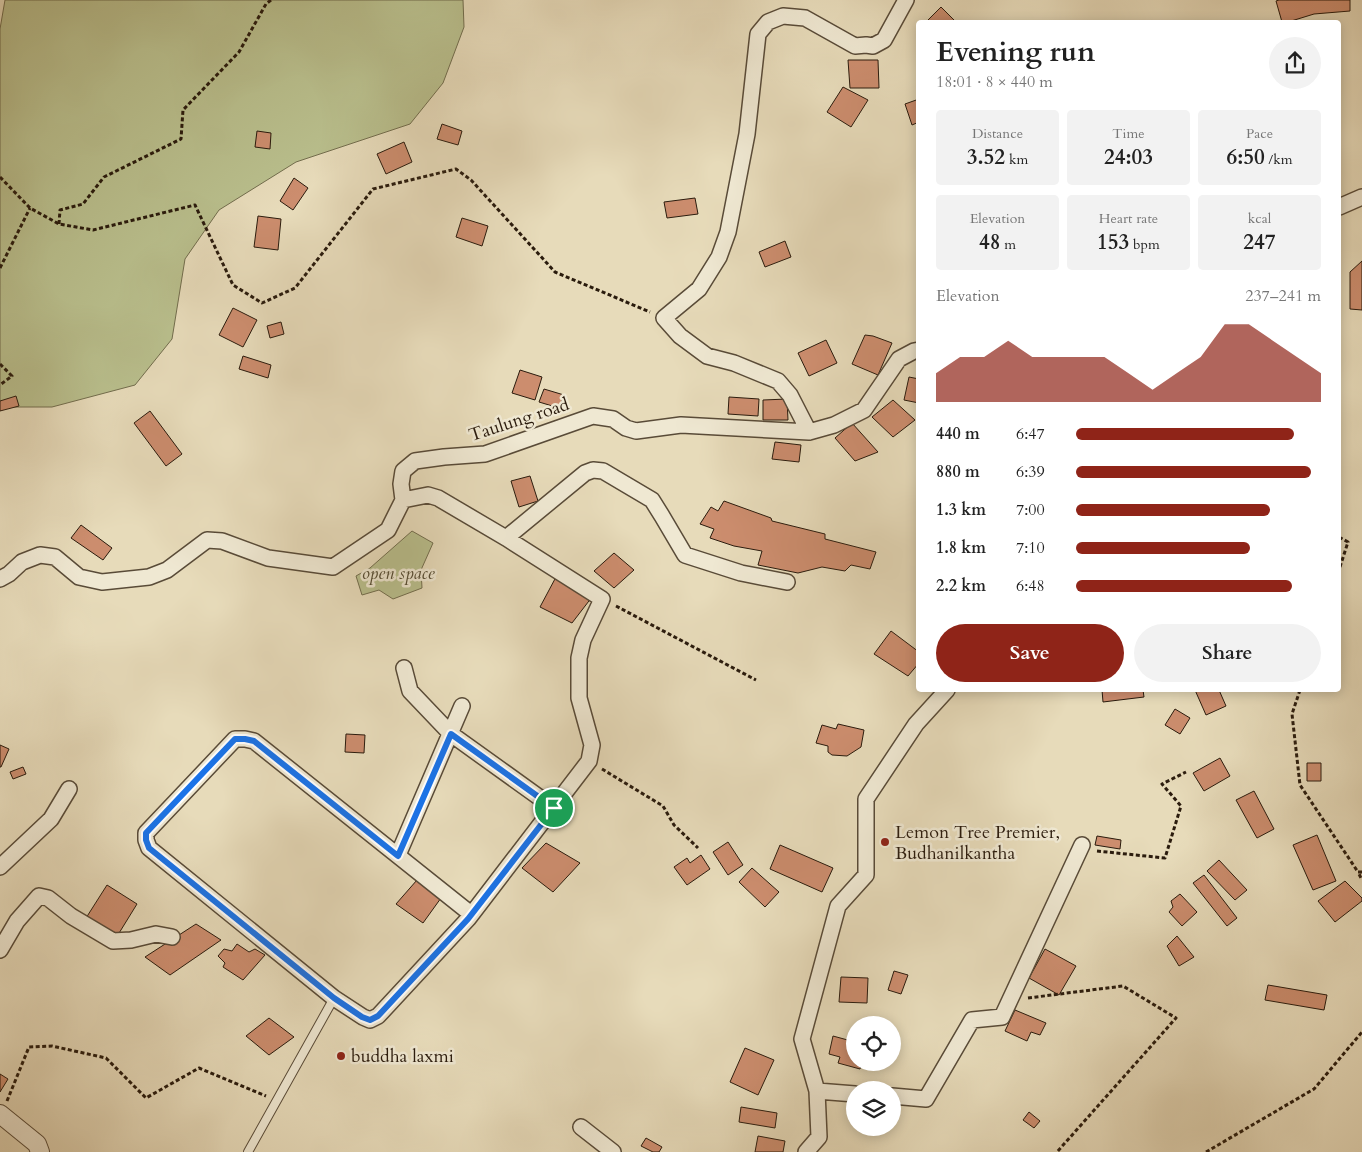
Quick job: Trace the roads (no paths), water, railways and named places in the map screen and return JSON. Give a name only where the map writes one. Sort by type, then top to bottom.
[{"type":"street","points":[[808,432],[790,394],[778,381],[734,363],[707,356],[680,336],[664,318],[699,290],[720,258],[728,232],[747,134],[758,34],[768,22],[783,16],[805,18],[855,46],[873,46],[884,40],[906,0]]},
{"type":"street","points":[[1341,207],[1362,197]]},
{"type":"street","name":"Taulung road","points":[[0,579],[9,574],[22,562],[40,555],[55,557],[79,578],[102,582],[149,578],[167,570],[207,540],[222,541],[268,558],[333,568],[388,530],[402,500],[401,484],[403,472],[415,461],[444,456],[485,454],[593,416],[613,419],[626,428],[636,431],[681,425],[808,432],[834,425],[864,410],[899,359],[916,350]]},
{"type":"street","points":[[506,538],[585,473],[593,470],[603,471],[652,500],[685,555],[741,573],[787,582]]},
{"type":"street","points":[[402,500],[428,495],[438,498],[506,538],[602,599],[583,640],[579,658],[579,698],[592,745],[589,761],[554,808],[471,914],[378,1016],[370,1020],[362,1017],[334,998],[149,848],[146,840],[146,833],[235,739],[254,741],[471,914]]},
{"type":"street","points":[[404,668],[410,691],[451,734],[554,808]]},
{"type":"street","points":[[806,1152],[819,1137],[817,1091],[802,1039],[838,906],[866,875],[866,799],[916,724],[945,692]]},
{"type":"street","points":[[398,856],[462,706]]},
{"type":"street","points":[[0,867],[51,819],[69,789]]},
{"type":"street","points":[[901,1097],[926,1098],[972,1020],[1002,1017],[1082,845]]},
{"type":"street","points":[[0,950],[17,921],[39,896],[48,898],[71,916],[114,941],[131,940],[156,934],[172,937]]},
{"type":"street","points":[[817,1091],[846,1093]]},
{"type":"street","points":[[0,1114],[37,1144],[40,1152]]},
{"type":"street","points":[[581,1127],[613,1152]]},
{"type":"lane","points":[[248,1152],[334,998]]},
{"type":"place","name":"Lemon Tree Premier, Budhanilkantha","points":[[885,842]]},
{"type":"place","name":"buddha laxmi","points":[[341,1056]]},
{"type":"park label","name":"open space","points":[[398,573]]}]
